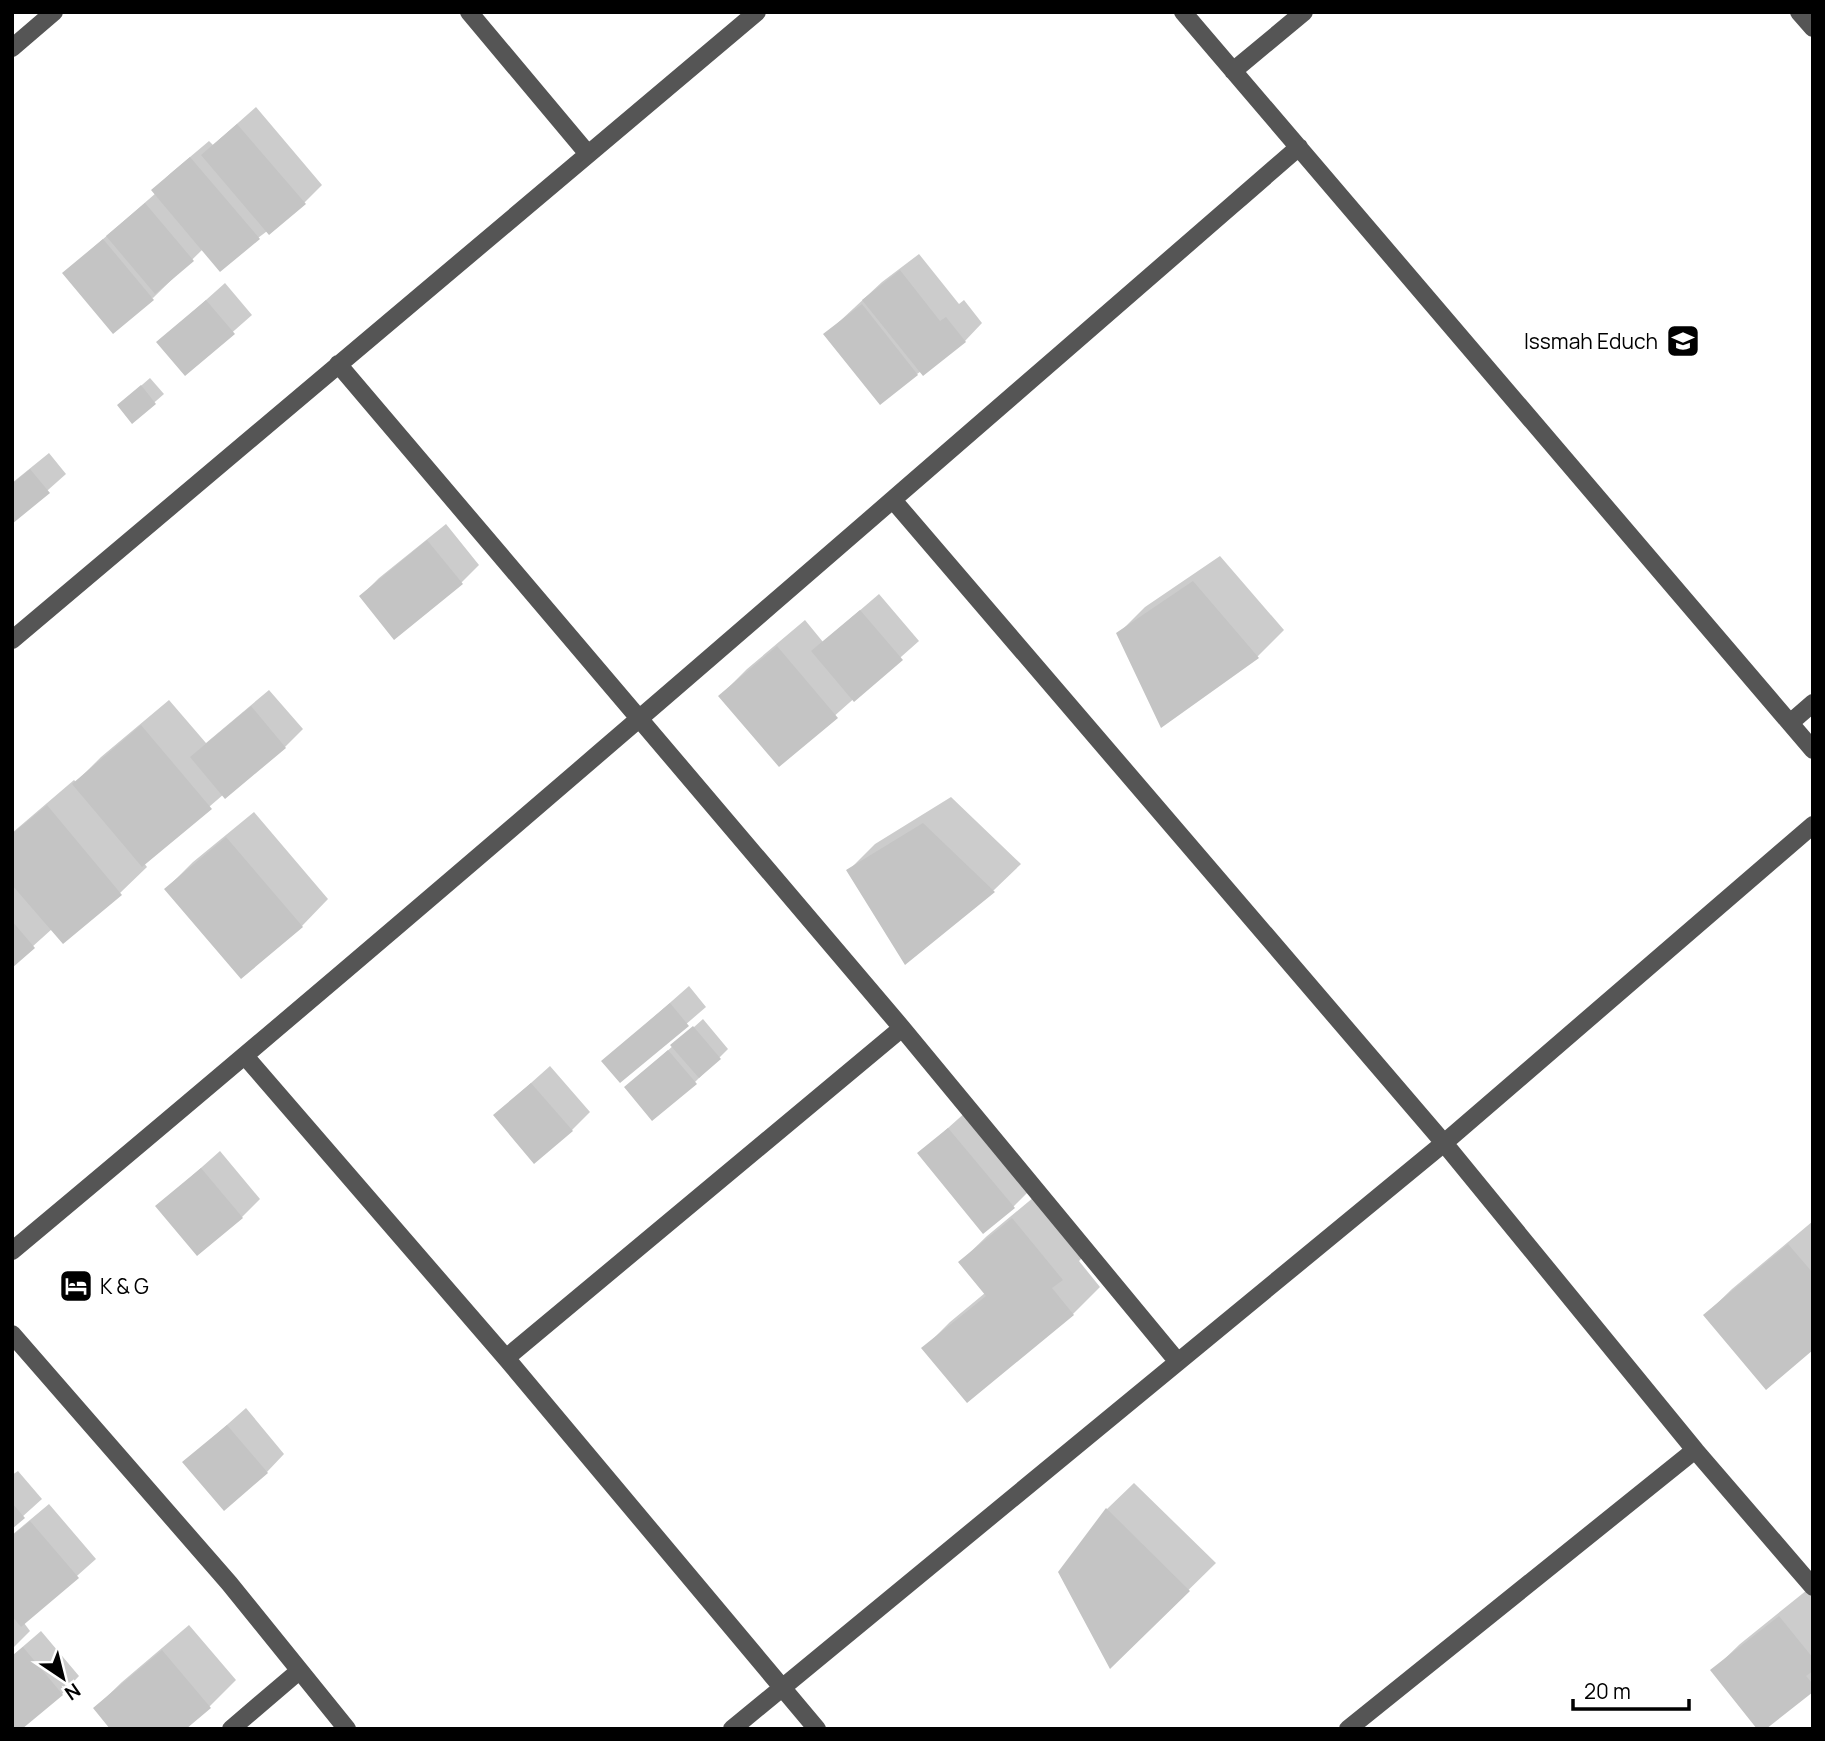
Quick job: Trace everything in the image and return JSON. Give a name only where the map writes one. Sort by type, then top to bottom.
[{"type":"street","points":[[12,48],[54,12]]},
{"type":"street","points":[[469,12],[588,153]]},
{"type":"street","points":[[12,640],[757,12]]},
{"type":"street","points":[[1184,12],[1813,750]]},
{"type":"street","points":[[1234,71],[1304,12]]},
{"type":"street","points":[[1799,12],[1813,28]]},
{"type":"street","points":[[12,1251],[245,1056],[1299,148]]},
{"type":"street","points":[[338,364],[902,1028],[1178,1362]]},
{"type":"street","points":[[893,500],[1444,1143],[1695,1450],[1813,1587]]},
{"type":"street","points":[[1790,723],[1813,703]]},
{"type":"street","points":[[732,1729],[1444,1143],[1813,825]]},
{"type":"street","points":[[506,1358],[902,1028]]},
{"type":"street","points":[[245,1056],[506,1358],[817,1729]]},
{"type":"street","points":[[12,1334],[220,1572],[347,1729]]},
{"type":"street","points":[[1348,1729],[1695,1450]]},
{"type":"street","points":[[231,1729],[299,1671]]},
{"type":"building","points":[[237,124],[306,204],[269,235],[201,155]]},
{"type":"building","points":[[190,157],[260,239],[220,272],[151,190]]},
{"type":"building","points":[[145,203],[194,261],[155,294],[106,236]]},
{"type":"building","points":[[103,239],[154,300],[113,334],[62,273]]},
{"type":"building","points":[[900,270],[940,321],[946,317],[966,342],[923,376],[862,300]]},
{"type":"building","points":[[206,300],[235,334],[185,376],[156,342]]},
{"type":"building","points":[[862,304],[918,375],[880,405],[823,334]]},
{"type":"building","points":[[141,385],[156,404],[132,424],[117,405]]},
{"type":"building","points":[[30,469],[50,493],[12,524],[12,484]]},
{"type":"building","points":[[427,540],[463,584],[394,640],[359,596]]},
{"type":"building","points":[[1193,581],[1259,658],[1161,728],[1116,633]]},
{"type":"building","points":[[860,610],[903,660],[854,702],[811,651]]},
{"type":"building","points":[[777,646],[838,718],[779,767],[718,696]]},
{"type":"building","points":[[251,706],[286,748],[225,799],[190,757]]},
{"type":"building","points":[[141,725],[212,809],[142,867],[72,784]]},
{"type":"building","points":[[47,805],[122,895],[63,944],[12,885],[12,834]]},
{"type":"building","points":[[923,823],[995,892],[905,965],[846,870]]},
{"type":"building","points":[[226,837],[303,927],[241,979],[164,889]]},
{"type":"building","points":[[12,921],[35,948],[12,968]]},
{"type":"building","points":[[670,1003],[689,1026],[620,1083],[601,1061]]},
{"type":"building","points":[[693,1026],[721,1059],[699,1078],[670,1045]]},
{"type":"building","points":[[668,1050],[697,1084],[652,1121],[624,1087]]},
{"type":"building","points":[[531,1083],[573,1131],[534,1164],[493,1115]]},
{"type":"building","points":[[948,1128],[1015,1208],[983,1234],[917,1153]]},
{"type":"building","points":[[201,1168],[243,1218],[197,1256],[155,1206]]},
{"type":"building","points":[[1012,1218],[1063,1280],[1052,1288],[1074,1315],[967,1403],[921,1348],[986,1296],[958,1262]]},
{"type":"building","points":[[1788,1244],[1813,1273],[1813,1350],[1766,1390],[1703,1315]]},
{"type":"building","points":[[227,1425],[268,1473],[224,1511],[182,1462]]},
{"type":"building","points":[[12,1503],[25,1518],[12,1529]]},
{"type":"building","points":[[1106,1508],[1190,1591],[1110,1669],[1058,1572]]},
{"type":"building","points":[[30,1521],[79,1578],[21,1627],[12,1616],[12,1536]]},
{"type":"building","points":[[1779,1616],[1813,1658],[1813,1671],[1806,1676],[1813,1684],[1813,1692],[1766,1729],[1757,1729],[1710,1670]]},
{"type":"building","points":[[23,1647],[63,1695],[22,1729],[12,1729],[12,1656]]},
{"type":"building","points":[[162,1650],[211,1708],[186,1729],[110,1729],[93,1708]]},
{"type":"place","name":"Issmah Educh","points":[[1683,341]]},
{"type":"place","name":"K & G","points":[[76,1286]]}]
